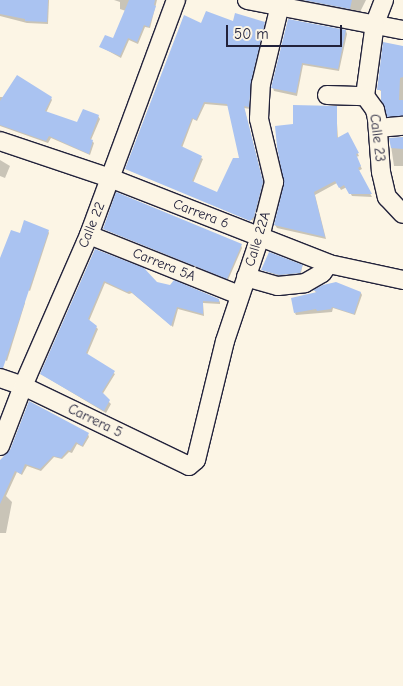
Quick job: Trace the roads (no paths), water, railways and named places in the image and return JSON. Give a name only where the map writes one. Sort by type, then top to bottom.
[{"type":"street","name":"Calle 22","points":[[0,446],[23,386],[89,235],[176,0]]},
{"type":"street","points":[[247,0],[375,23],[403,30]]},
{"type":"street","name":"Calle 23","points":[[384,0],[375,23],[365,96],[375,110],[381,172],[386,197],[403,214]]},
{"type":"street","name":"Calle 22A","points":[[189,466],[193,464],[197,457],[239,295],[260,237],[274,182],[259,119],[262,84],[280,5]]},
{"type":"street","points":[[327,95],[365,96]]},
{"type":"street","points":[[378,128],[403,126]]},
{"type":"street","name":"Carrera 6","points":[[0,142],[110,178],[330,264],[403,280]]},
{"type":"street","name":"Carrera 5A","points":[[89,235],[239,295]]},
{"type":"street","points":[[246,278],[278,286],[305,283],[322,273],[330,264]]},
{"type":"street","name":"Carrera 5","points":[[0,378],[23,386],[189,466]]}]
